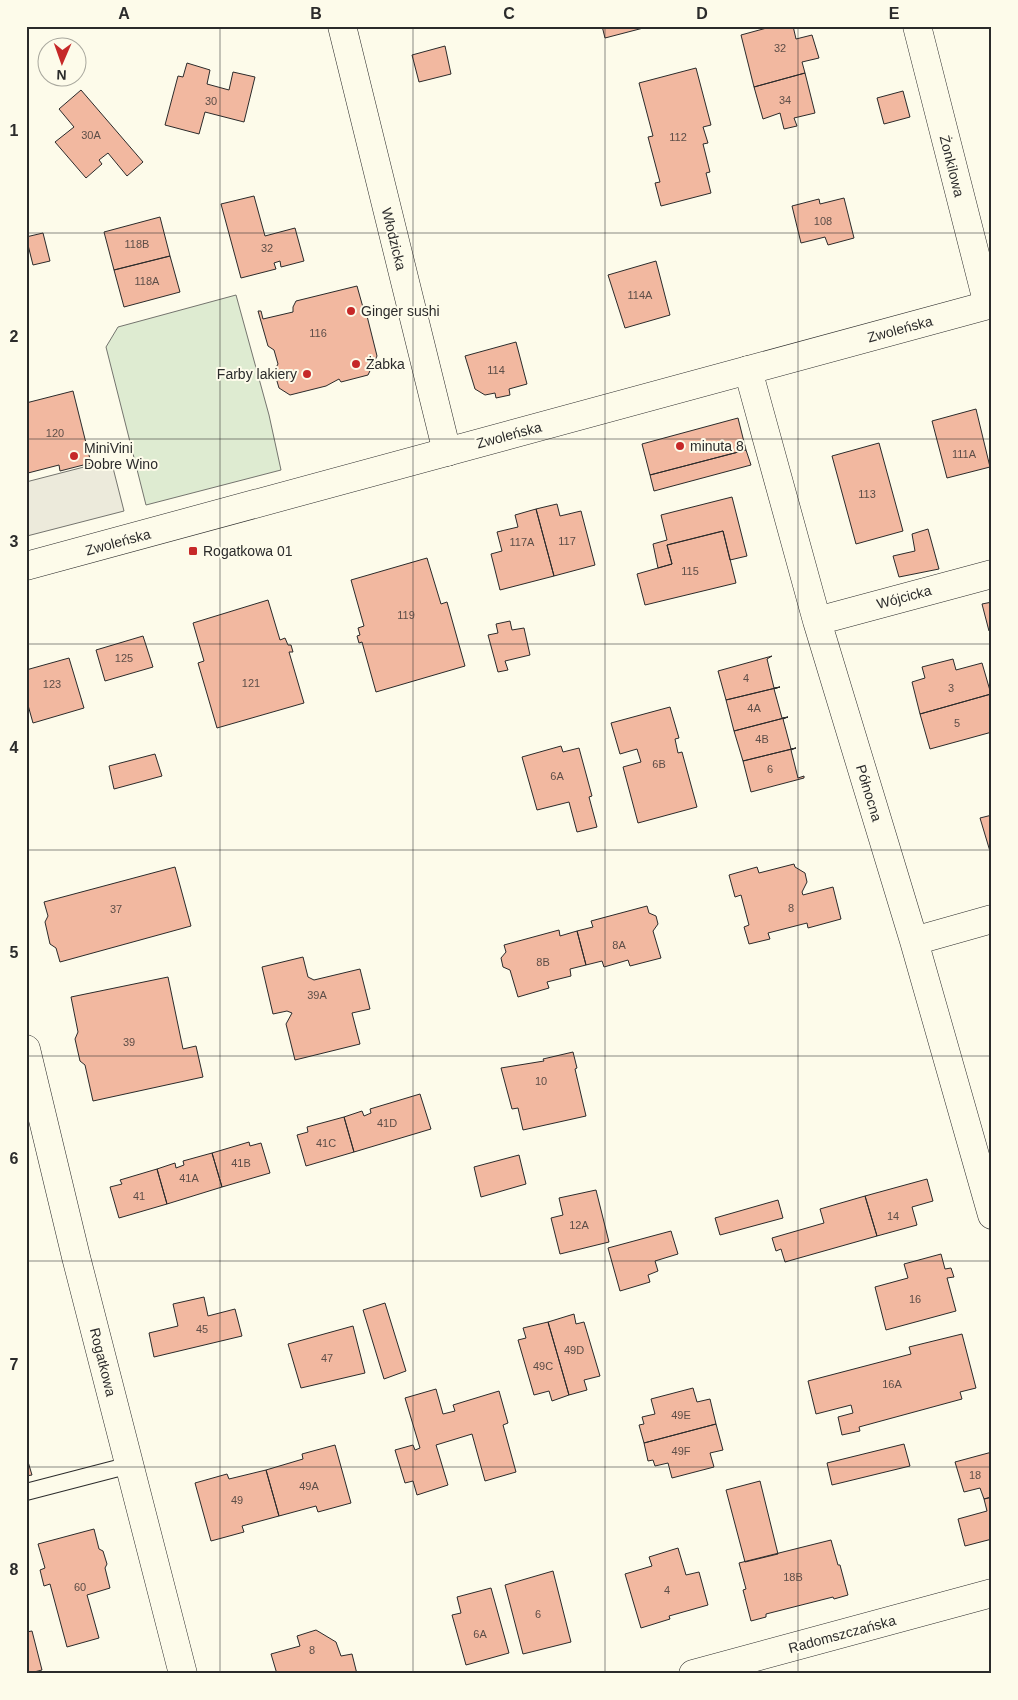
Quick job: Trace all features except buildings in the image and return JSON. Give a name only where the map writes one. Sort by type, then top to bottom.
[{"type":"street","name":"Włodzicka","points":[[342,26],[447,452]]},
{"type":"street","name":"Żonkilowa","points":[[917,26],[990,304]]},
{"type":"street","name":"Zwoleńska","points":[[26,566],[990,304]]},
{"type":"street","name":"Północna","points":[[748,370],[817,621],[990,1199]]},
{"type":"street","name":"Wójcicka","points":[[817,621],[992,574]]},
{"type":"street","points":[[914,941],[992,919]]},
{"type":"street","name":"Rogatkowa","points":[[26,1049],[76,1257],[183,1674]]},
{"type":"street","name":"Radomszczańska","points":[[693,1674],[992,1593]]},
{"type":"lane","points":[[26,1492],[130,1466]]},
{"type":"green space","points":[[236,295],[269,415],[281,470],[146,505],[106,347],[118,327]]},
{"type":"shaded area","points":[[111,460],[124,511],[27,536],[26,482]]},
{"type":"place","name":"Ginger sushi","points":[[351,311]]},
{"type":"place","name":"Żabka","points":[[356,364]]},
{"type":"place","name":"Farby lakiery","points":[[307,374]]},
{"type":"place","name":"minuta 8","points":[[680,446]]},
{"type":"place","name":"MiniVini Dobre Wino","points":[[74,456]]},
{"type":"place","name":"Rogatkowa 01","points":[[193,551]]}]
